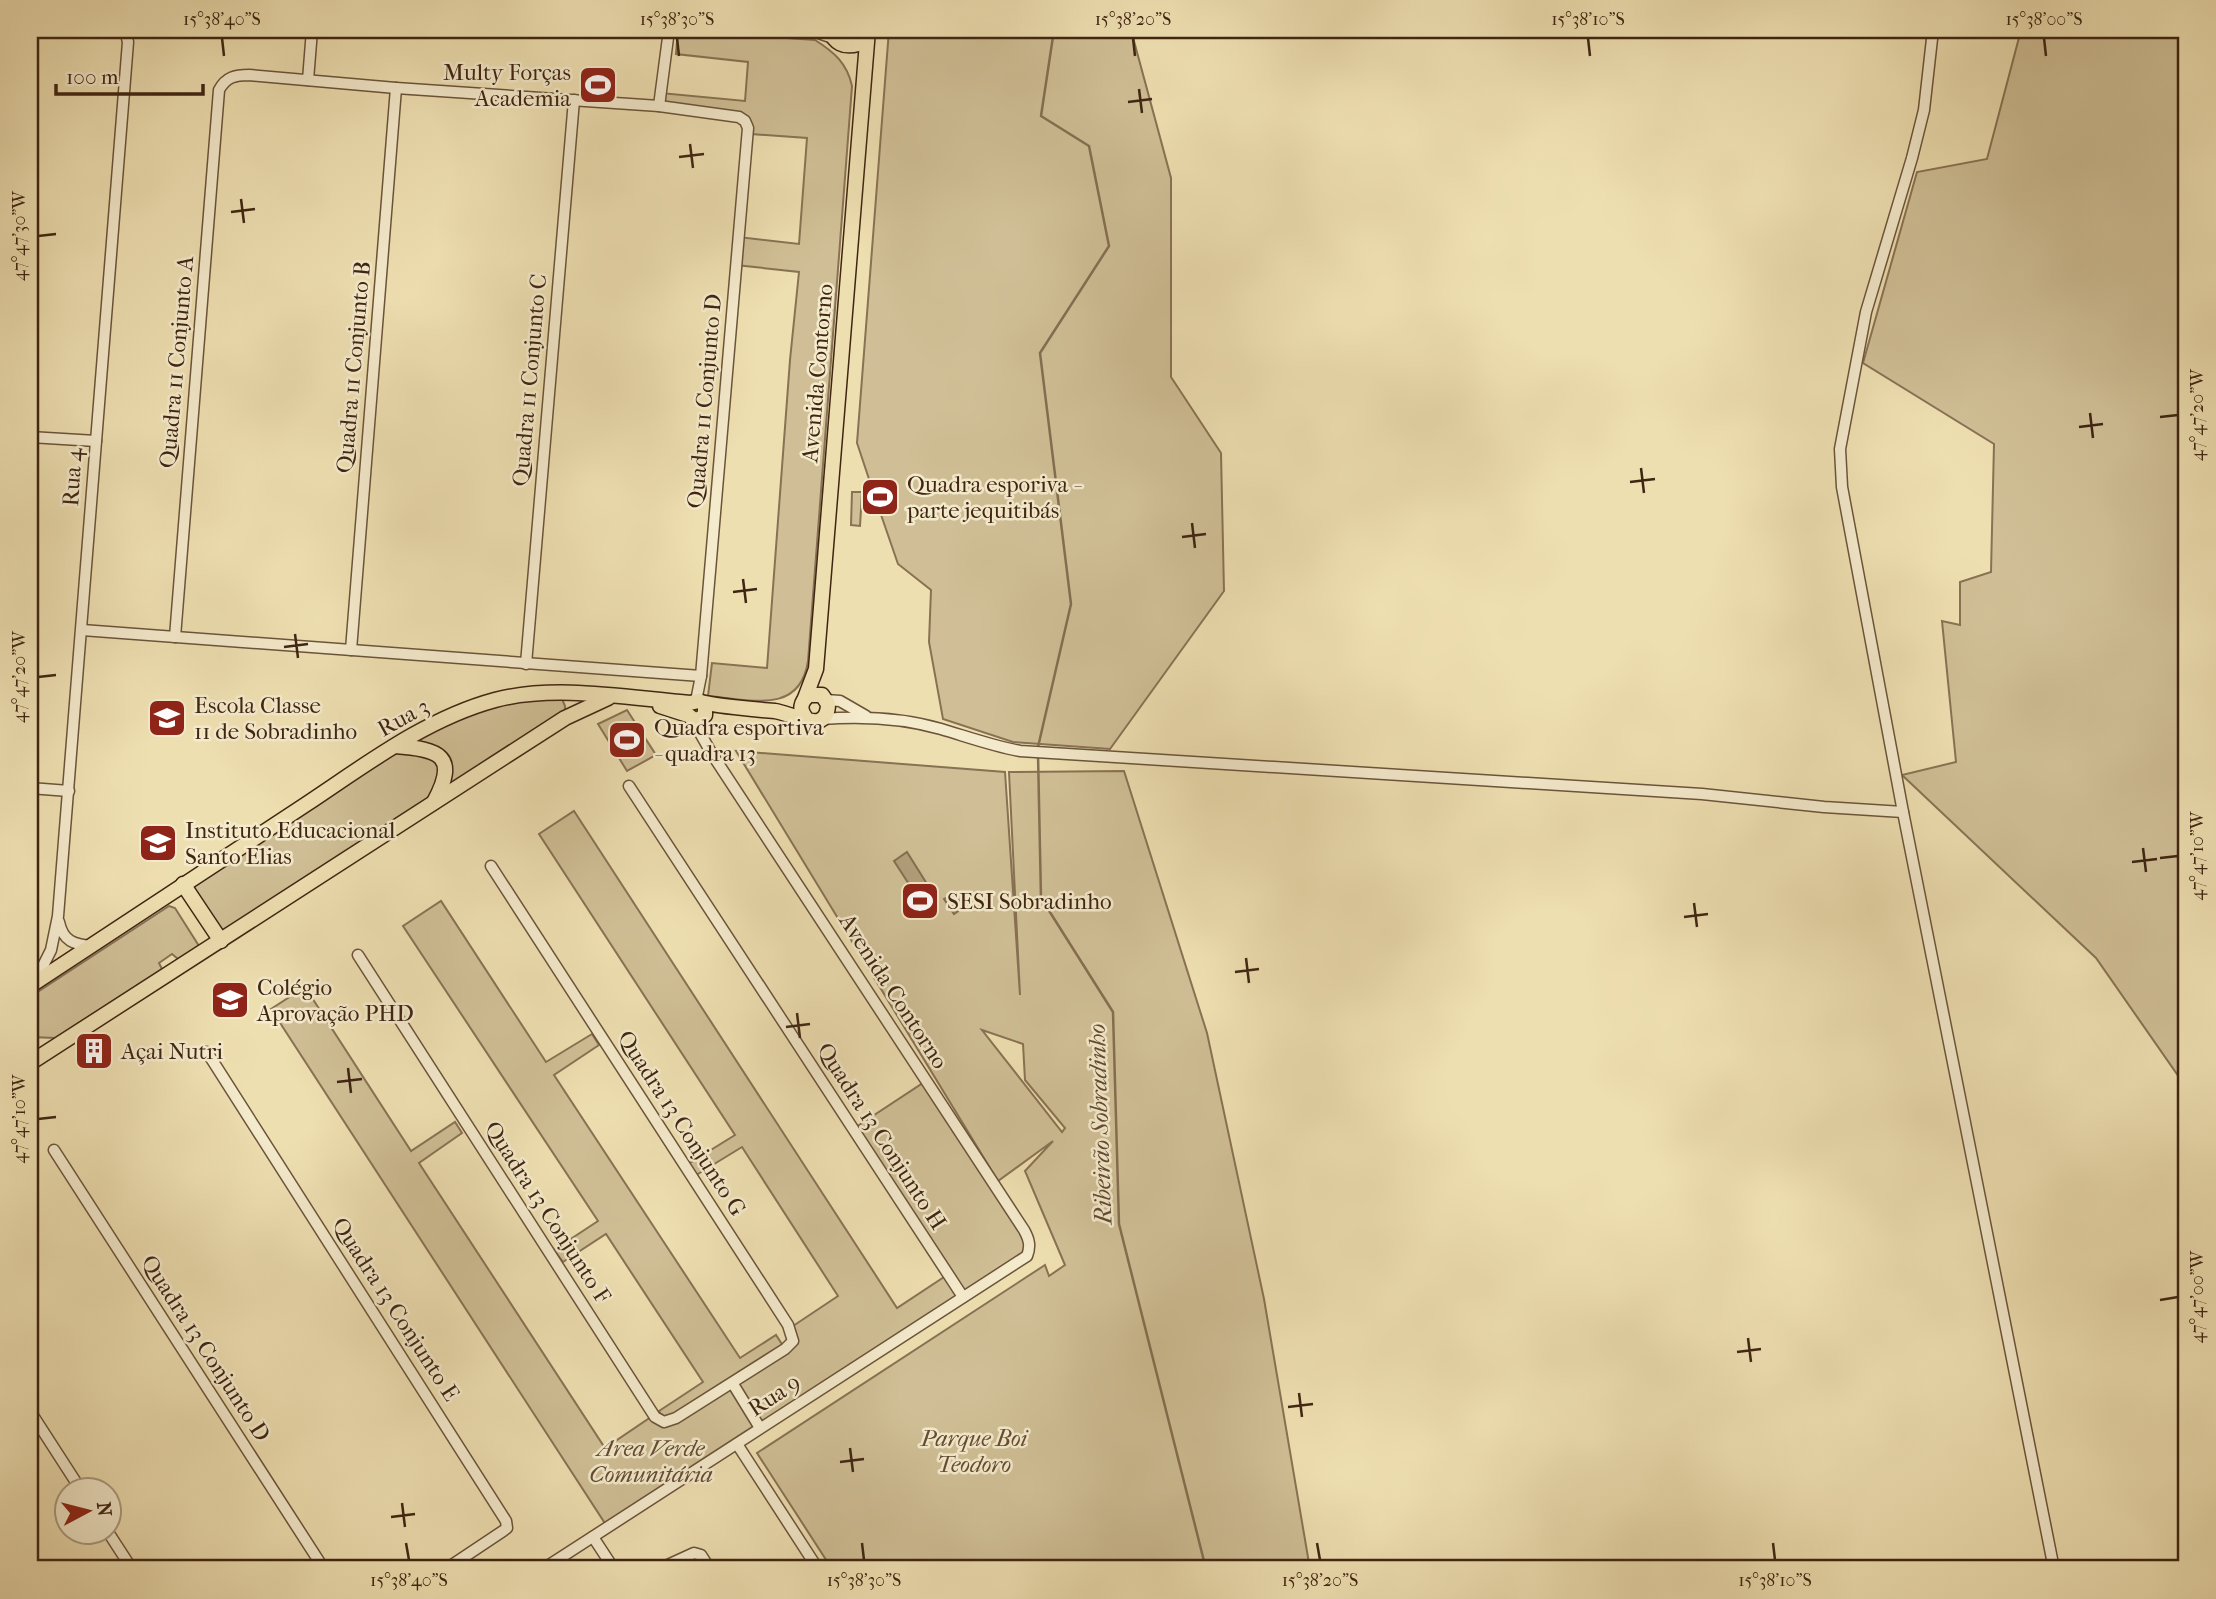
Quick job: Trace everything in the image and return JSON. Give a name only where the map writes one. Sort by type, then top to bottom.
[{"type":"main road","points":[[836,38],[858,44],[868,30]]},
{"type":"main road","name":"Avenida Contorno","points":[[804,700],[816,669],[868,30]]},
{"type":"main road","points":[[836,38],[863,82]]},
{"type":"main road","name":"Avenida Contorno","points":[[816,669],[826,699]]},
{"type":"main road","points":[[558,694],[564,702],[565,718]]},
{"type":"main road","name":"Rua 3","points":[[32,984],[94,946],[183,884],[395,746],[466,710],[496,700],[558,694],[639,699],[697,711]]},
{"type":"main road","points":[[697,711],[754,709],[814,721],[825,719],[828,712],[826,699],[817,694],[779,712]]},
{"type":"main road","points":[[30,1063],[565,718],[612,696]]},
{"type":"main road","points":[[804,700],[802,711],[806,718]]},
{"type":"main road","points":[[395,746],[425,749],[436,753],[443,760],[445,780],[433,804]]},
{"type":"main road","points":[[183,884],[221,941]]},
{"type":"street","points":[[125,30],[128,42]]},
{"type":"street","points":[[128,42],[132,30]]},
{"type":"street","points":[[312,30],[307,80],[396,89],[659,106],[669,30]]},
{"type":"street","points":[[810,30],[836,38]]},
{"type":"street","points":[[1933,30],[1924,110],[1866,312],[1840,449],[1842,487],[1903,813],[2054,1569]]},
{"type":"street","name":"Rua 4","points":[[32,984],[51,950],[58,916],[128,42]]},
{"type":"street","name":"Quadra 11 Conjunto A","points":[[175,637],[219,90],[223,83],[236,75],[307,80]]},
{"type":"street","name":"Quadra 11 Conjunto B","points":[[351,650],[396,89]]},
{"type":"street","name":"Quadra 11 Conjunto C","points":[[526,664],[573,100]]},
{"type":"street","name":"Quadra 11 Conjunto D","points":[[659,106],[738,117],[746,121],[748,128],[697,711]]},
{"type":"street","points":[[30,437],[96,441]]},
{"type":"street","points":[[82,630],[701,676]]},
{"type":"street","points":[[826,699],[840,701],[866,716]]},
{"type":"street","name":"Avenida Contorno","points":[[697,711],[712,754],[1024,1230],[1029,1240],[1027,1256]]},
{"type":"street","points":[[825,719],[866,716],[939,728],[992,746],[1020,751],[1702,794],[1903,813]]},
{"type":"street","name":"Quadra 13 Conjunto H","points":[[629,786],[963,1297]]},
{"type":"street","points":[[30,788],[69,791]]},
{"type":"street","name":"Quadra 13 Conjunto G","points":[[491,866],[792,1331],[792,1345],[733,1384]]},
{"type":"street","points":[[58,916],[66,938],[74,944],[94,946]]},
{"type":"street","name":"Quadra 13 Conjunto F","points":[[358,955],[655,1417],[664,1422],[676,1418],[733,1384]]},
{"type":"street","name":"Quadra 13 Conjunto E","points":[[207,1052],[506,1521],[507,1528],[446,1569]]},
{"type":"street","name":"Quadra 13 Conjunto D","points":[[54,1150],[324,1569]]},
{"type":"street","name":"Rua 9","points":[[543,1569],[1027,1256]]},
{"type":"street","points":[[733,1384],[760,1429]]},
{"type":"street","points":[[30,1411],[72,1476]]},
{"type":"street","points":[[737,1444],[818,1569]]},
{"type":"street","points":[[593,1537],[614,1569]]},
{"type":"street","points":[[117,1546],[132,1569]]},
{"type":"street","points":[[659,1569],[694,1553],[701,1555],[710,1569]]},
{"type":"green space","points":[[678,30],[815,40],[839,59],[852,86],[808,661],[803,678],[795,690],[770,700],[708,696],[712,663],[767,668],[799,272],[736,265],[739,237],[799,244],[807,138],[751,134],[745,121],[659,106],[661,93],[745,101],[748,62],[676,54]]},
{"type":"green space","points":[[889,30],[1131,30],[1171,178],[1171,377],[1221,453],[1224,591],[1110,749],[1013,742],[943,719],[929,642],[931,590],[898,564],[879,509],[868,509],[871,485],[857,443]]},
{"type":"green space","points":[[2021,30],[2186,30],[2186,1087],[2096,958],[1902,775],[1956,762],[1942,621],[1960,625],[1960,582],[1991,572],[1994,444],[1863,363],[1917,172],[1987,159]]},
{"type":"green space","points":[[852,492],[862,492],[860,526],[851,525]]},
{"type":"green space","points":[[562,699],[565,718],[221,941],[183,884],[395,746],[496,700]]},
{"type":"green space","name":"Quadra esportiva - quadra 13","points":[[627,710],[656,755],[627,771],[598,724]]},
{"type":"green space","name":"Parque Boi Teodoro","points":[[736,751],[1005,772],[1020,995],[1009,772],[1124,771],[1207,1033],[1264,1299],[1310,1569],[832,1569],[757,1453],[1045,1265],[1049,1276],[1065,1265],[1025,1171],[1053,1141],[998,1181]],"holes":[[[982,1030],[1023,1044],[1025,1080],[1065,1128],[1062,1132]]]},
{"type":"green space","name":"Area Verde Comunitária","points":[[574,811],[897,1308],[947,1275],[853,1129],[926,1081],[1024,1230],[1029,1249],[608,1528],[271,1009],[305,987],[411,1151],[455,1122],[462,1133],[419,1163],[605,1448],[654,1415],[664,1421],[659,1411],[703,1382],[606,1234],[563,1262],[554,1250],[598,1221],[403,926],[441,901],[546,1062],[592,1034],[599,1045],[554,1075],[740,1358],[776,1335],[785,1349],[790,1328],[838,1296],[742,1147],[693,1177],[685,1166],[735,1135],[539,834]]},
{"type":"green space","points":[[169,906],[175,908],[199,946],[178,959],[172,954],[159,963],[162,969],[56,1038],[30,1037],[30,997]]},
{"type":"shaded area","points":[[907,852],[927,884],[914,892],[894,861]]},
{"type":"shaded area","points":[[954,893],[964,907],[954,914],[944,899]]},
{"type":"waterway","name":"Ribeirão Sobradinho","points":[[1038,747],[1071,604],[1040,353],[1109,246],[1089,146],[1041,116],[1054,30]]},
{"type":"waterway","name":"Ribeirão Sobradinho","points":[[1038,754],[1041,898],[1113,1012],[1119,1224],[1206,1569]]},
{"type":"place","name":"Multy Forças Academia","points":[[598,85]]},
{"type":"place","name":"Quadra esporiva - parte jequitibás","points":[[880,497]]},
{"type":"place","name":"Escola Classe 11 de Sobradinho","points":[[167,718]]},
{"type":"place","name":"Quadra esportiva - quadra 13","points":[[627,740]]},
{"type":"place","name":"Instituto Educacional Santo Elias","points":[[158,843]]},
{"type":"place","name":"SESI Sobradinho","points":[[920,901]]},
{"type":"place","name":"Colégio Aprovação PHD","points":[[230,1000]]},
{"type":"place","name":"Açai Nutri","points":[[94,1051]]}]
